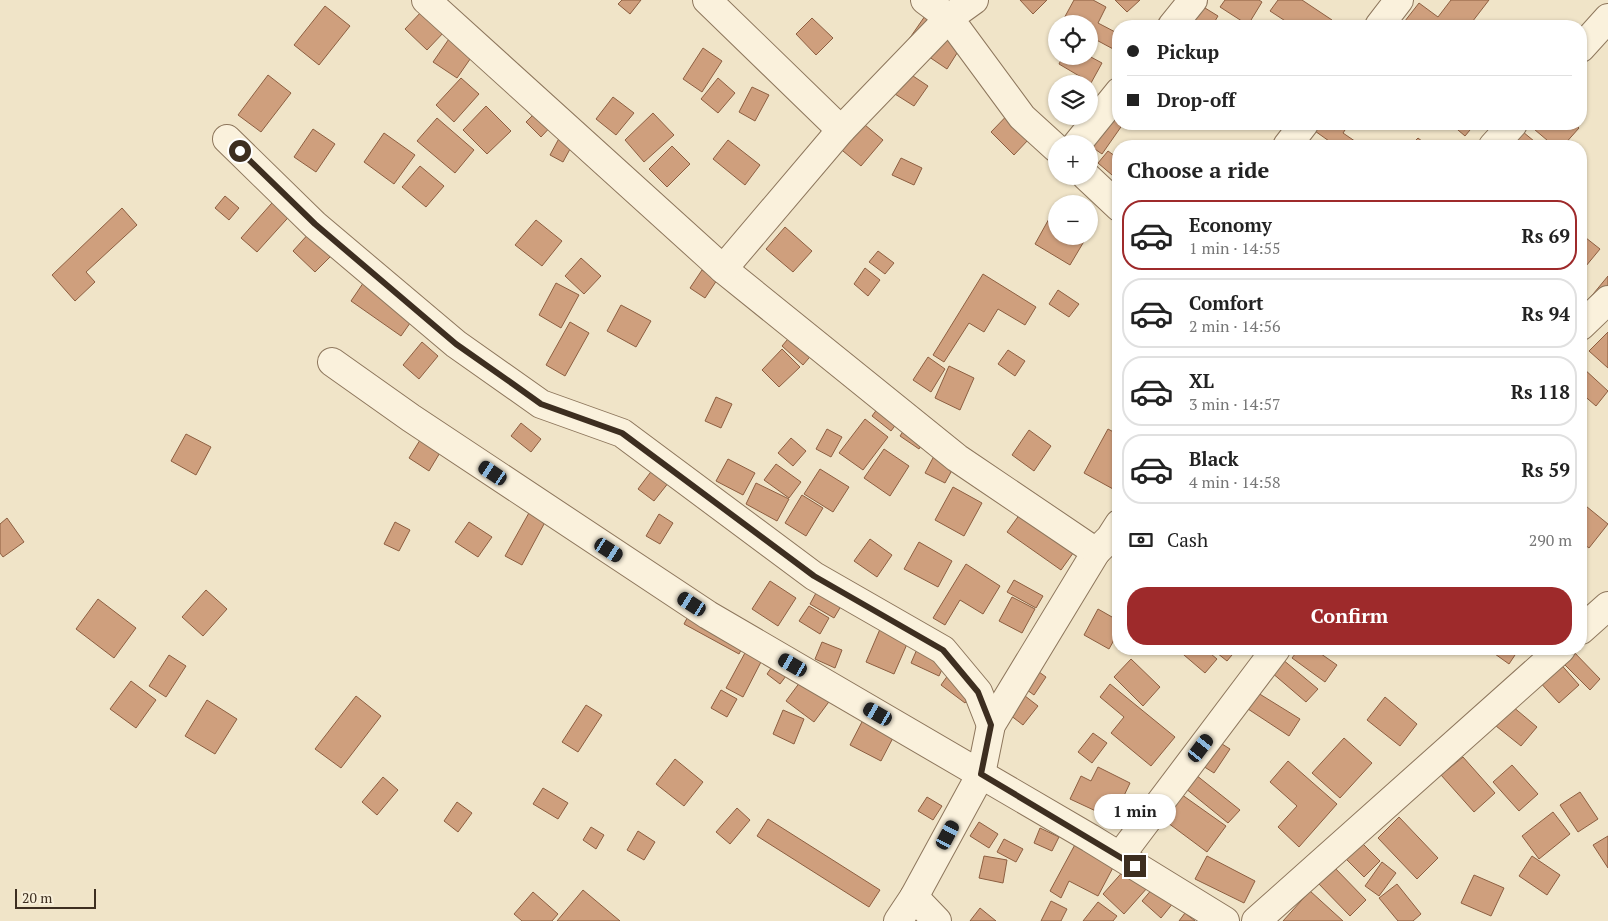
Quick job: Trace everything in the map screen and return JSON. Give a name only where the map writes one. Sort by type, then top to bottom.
[{"type":"street","points":[[426,0],[723,269],[957,458],[1096,552]]},
{"type":"street","points":[[707,0],[842,130]]},
{"type":"street","points":[[925,0],[949,18],[1022,117],[1048,141]]},
{"type":"street","points":[[723,269],[842,130],[949,18],[974,0]]},
{"type":"street","points":[[1177,20],[1193,0]]},
{"type":"street","points":[[1384,20],[1399,0]]},
{"type":"street","points":[[1587,41],[1608,18]]},
{"type":"street","points":[[1084,135],[1112,101]]},
{"type":"street","points":[[1292,140],[1299,130]]},
{"type":"street","points":[[1498,140],[1508,130]]},
{"type":"street","points":[[227,139],[315,224],[464,350],[541,404],[622,433],[814,576],[943,650],[978,692],[991,725]]},
{"type":"street","points":[[1096,185],[1112,200]]},
{"type":"street","points":[[1587,320],[1608,300]]},
{"type":"street","points":[[332,362],[468,457],[708,615],[1120,856],[1225,921]]},
{"type":"street","points":[[898,921],[914,897],[981,774],[991,725],[1096,552],[1112,535]]},
{"type":"street","points":[[1587,625],[1608,606]]},
{"type":"street","points":[[1120,856],[1271,655]]},
{"type":"street","points":[[1256,921],[1554,655]]},
{"type":"street","points":[[914,897],[937,921]]},
{"type":"building","points":[[622,0],[641,0],[630,14],[618,4]]},
{"type":"building","points":[[1020,0],[1047,0],[1033,14]]},
{"type":"building","points":[[1074,0],[1093,0],[1106,7],[1098,23],[1098,15],[1066,15]]},
{"type":"building","points":[[1115,0],[1140,0],[1127,12]]},
{"type":"building","points":[[1192,0],[1218,16],[1216,20],[1195,20],[1189,16]]},
{"type":"building","points":[[1225,0],[1259,0],[1262,2],[1251,20],[1240,20],[1220,7]]},
{"type":"building","points":[[1278,0],[1302,0],[1332,20],[1284,20],[1270,11]]},
{"type":"building","points":[[1451,0],[1489,0],[1474,20],[1406,20],[1419,3],[1438,17]]},
{"type":"building","points":[[325,6],[350,26],[319,65],[294,45]]},
{"type":"building","points":[[423,10],[445,31],[427,50],[405,29]]},
{"type":"building","points":[[925,16],[964,42],[947,69],[907,42]]},
{"type":"building","points":[[812,18],[833,38],[816,55],[796,34]]},
{"type":"building","points":[[462,20],[486,36],[457,78],[433,62]]},
{"type":"building","points":[[1098,23],[1112,30],[1112,48],[1098,41]]},
{"type":"building","points":[[703,48],[722,61],[702,92],[683,79]]},
{"type":"building","points":[[1098,61],[1102,63],[1095,75],[1078,75],[1061,65],[1098,65]]},
{"type":"building","points":[[901,68],[928,86],[914,106],[887,89]]},
{"type":"building","points":[[268,75],[291,93],[261,132],[238,115]]},
{"type":"building","points":[[461,78],[479,94],[454,122],[436,105]]},
{"type":"building","points":[[718,78],[735,93],[718,113],[701,99]]},
{"type":"building","points":[[752,87],[769,95],[755,121],[739,112]]},
{"type":"building","points":[[613,97],[634,113],[616,135],[596,119]]},
{"type":"building","points":[[1020,102],[1043,124],[1014,155],[991,132]]},
{"type":"building","points":[[486,106],[511,131],[487,154],[463,130]]},
{"type":"building","points":[[540,108],[555,122],[541,137],[526,122]]},
{"type":"building","points":[[653,113],[674,135],[644,162],[625,140]]},
{"type":"building","points":[[853,115],[883,140],[861,166],[831,141]]},
{"type":"building","points":[[437,118],[474,150],[455,173],[417,141]]},
{"type":"building","points":[[1112,119],[1112,130],[1119,130],[1102,154],[1098,151],[1098,135]]},
{"type":"building","points":[[313,129],[335,144],[316,172],[294,157]]},
{"type":"building","points":[[1313,130],[1345,130],[1343,133],[1353,140],[1328,140]]},
{"type":"building","points":[[1458,130],[1470,130],[1465,136]]},
{"type":"building","points":[[1514,130],[1521,130],[1533,140],[1505,140]]},
{"type":"building","points":[[1535,130],[1577,130],[1568,140],[1547,140]]},
{"type":"building","points":[[563,131],[576,138],[563,162],[550,155]]},
{"type":"building","points":[[384,133],[415,155],[394,184],[364,162]]},
{"type":"building","points":[[728,140],[760,165],[745,185],[713,159]]},
{"type":"building","points":[[672,146],[690,164],[667,187],[649,169]]},
{"type":"building","points":[[1108,151],[1112,154],[1112,175],[1098,163]]},
{"type":"building","points":[[901,158],[922,168],[914,185],[892,175]]},
{"type":"building","points":[[420,166],[444,186],[426,207],[402,187]]},
{"type":"building","points":[[279,195],[295,210],[257,252],[241,238]]},
{"type":"building","points":[[225,196],[239,208],[229,220],[215,208]]},
{"type":"building","points":[[122,208],[137,225],[86,272],[95,282],[75,301],[52,275]]},
{"type":"building","points":[[536,220],[562,241],[542,266],[515,245]]},
{"type":"building","points":[[1048,221],[1048,245],[1082,245],[1070,265],[1035,244]]},
{"type":"building","points":[[785,227],[812,251],[793,272],[766,249]]},
{"type":"building","points":[[311,231],[334,253],[315,272],[293,251]]},
{"type":"building","points":[[1587,239],[1600,249],[1587,265]]},
{"type":"building","points":[[878,251],[894,263],[885,274],[869,262]]},
{"type":"building","points":[[581,258],[601,276],[584,294],[565,276]]},
{"type":"building","points":[[865,268],[880,280],[868,296],[854,284]]},
{"type":"building","points":[[702,270],[717,280],[705,298],[690,288]]},
{"type":"building","points":[[370,273],[415,316],[401,336],[351,301]]},
{"type":"building","points":[[983,274],[1036,307],[1025,325],[998,309],[984,332],[969,323],[944,362],[933,355]]},
{"type":"building","points":[[1608,276],[1608,306],[1603,312],[1589,299]]},
{"type":"building","points":[[556,283],[579,295],[561,328],[539,315]]},
{"type":"building","points":[[1058,290],[1079,304],[1069,317],[1049,304]]},
{"type":"building","points":[[621,305],[651,321],[636,347],[607,331]]},
{"type":"building","points":[[570,322],[589,333],[565,376],[546,365]]},
{"type":"building","points":[[798,327],[820,345],[803,365],[782,346]]},
{"type":"building","points":[[1608,332],[1608,368],[1589,351]]},
{"type":"building","points":[[422,342],[438,356],[419,379],[403,365]]},
{"type":"building","points":[[782,349],[800,367],[779,387],[762,370]]},
{"type":"building","points":[[1008,350],[1025,361],[1015,376],[998,364]]},
{"type":"building","points":[[928,357],[945,369],[931,392],[913,380]]},
{"type":"building","points":[[949,366],[974,378],[960,410],[935,398]]},
{"type":"building","points":[[1587,372],[1608,391],[1596,406],[1587,398]]},
{"type":"building","points":[[716,397],[732,404],[721,428],[705,421]]},
{"type":"building","points":[[884,400],[903,415],[891,431],[872,416]]},
{"type":"building","points":[[912,418],[931,430],[919,449],[900,436]]},
{"type":"building","points":[[865,419],[888,437],[863,470],[839,453]]},
{"type":"building","points":[[521,423],[541,439],[531,452],[511,436]]},
{"type":"building","points":[[428,427],[441,451],[429,471],[409,458]]},
{"type":"building","points":[[827,429],[842,437],[831,457],[816,449]]},
{"type":"building","points":[[1108,429],[1112,431],[1112,488],[1084,473]]},
{"type":"building","points":[[1029,430],[1051,446],[1034,471],[1012,455]]},
{"type":"building","points":[[186,434],[211,447],[196,475],[171,461]]},
{"type":"building","points":[[791,438],[806,451],[793,466],[778,453]]},
{"type":"building","points":[[942,441],[962,452],[945,483],[925,473]]},
{"type":"building","points":[[884,449],[909,466],[890,496],[864,478]]},
{"type":"building","points":[[728,459],[755,473],[743,495],[716,481]]},
{"type":"building","points":[[776,464],[801,482],[789,498],[764,480]]},
{"type":"building","points":[[653,469],[669,482],[654,501],[638,489]]},
{"type":"building","points":[[820,469],[849,487],[833,512],[804,494]]},
{"type":"building","points":[[756,483],[789,499],[777,521],[746,504]]},
{"type":"building","points":[[953,487],[982,503],[964,536],[935,520]]},
{"type":"building","points":[[802,495],[823,508],[806,536],[785,523]]},
{"type":"building","points":[[535,502],[551,511],[522,565],[505,556]]},
{"type":"building","points":[[1587,507],[1608,524],[1589,548],[1587,546]]},
{"type":"building","points":[[659,514],[673,523],[660,544],[646,536]]},
{"type":"building","points":[[1020,514],[1086,535],[1061,570],[1007,532]]},
{"type":"building","points":[[7,518],[24,542],[3,557],[0,553],[0,524]]},
{"type":"building","points":[[395,522],[410,530],[399,551],[384,544]]},
{"type":"building","points":[[469,522],[492,537],[478,557],[455,542]]},
{"type":"building","points":[[870,539],[892,555],[877,577],[854,561]]},
{"type":"building","points":[[919,542],[952,561],[938,587],[904,569]]},
{"type":"building","points":[[966,564],[1000,586],[983,614],[960,600],[945,625],[933,618]]},
{"type":"building","points":[[1014,580],[1043,596],[1036,608],[1007,592]]},
{"type":"building","points":[[770,581],[796,598],[778,626],[752,609]]},
{"type":"building","points":[[822,582],[847,596],[834,618],[810,604]]},
{"type":"building","points":[[206,590],[227,609],[203,636],[182,617]]},
{"type":"building","points":[[1012,597],[1035,609],[1022,633],[999,621]]},
{"type":"building","points":[[98,599],[136,628],[114,658],[76,629]]},
{"type":"building","points":[[694,605],[749,635],[739,654],[684,624]]},
{"type":"building","points":[[809,606],[829,618],[820,634],[799,621]]},
{"type":"building","points":[[1098,609],[1112,617],[1112,644],[1109,649],[1084,635]]},
{"type":"building","points":[[886,615],[914,628],[894,674],[866,662]]},
{"type":"building","points":[[921,640],[949,654],[939,676],[911,663]]},
{"type":"building","points":[[822,642],[842,650],[835,668],[815,659]]},
{"type":"building","points":[[746,651],[762,660],[743,697],[726,688]]},
{"type":"building","points":[[169,655],[186,666],[166,697],[149,686]]},
{"type":"building","points":[[1184,655],[1212,655],[1217,659],[1205,673]]},
{"type":"building","points":[[1220,655],[1232,655],[1227,661]]},
{"type":"building","points":[[1263,655],[1277,655],[1318,689],[1306,702],[1257,660]]},
{"type":"building","points":[[1294,655],[1323,655],[1337,665],[1325,682],[1292,658]]},
{"type":"building","points":[[1496,655],[1515,655],[1509,664]]},
{"type":"building","points":[[1565,655],[1577,655],[1600,679],[1590,690],[1560,660]]},
{"type":"building","points":[[778,658],[792,668],[780,684],[767,674]]},
{"type":"building","points":[[1131,659],[1160,687],[1143,706],[1114,677]]},
{"type":"building","points":[[1558,661],[1579,685],[1559,703],[1537,679]]},
{"type":"building","points":[[956,664],[981,682],[965,703],[941,685]]},
{"type":"building","points":[[1028,664],[1046,677],[1034,695],[1016,682]]},
{"type":"building","points":[[803,678],[831,699],[814,722],[786,701]]},
{"type":"building","points":[[131,681],[156,700],[136,728],[110,709]]},
{"type":"building","points":[[1110,684],[1175,737],[1151,766],[1111,733],[1124,717],[1100,697]]},
{"type":"building","points":[[1016,689],[1038,706],[1023,725],[1001,708]]},
{"type":"building","points":[[721,690],[737,699],[727,717],[711,708]]},
{"type":"building","points":[[1258,693],[1300,719],[1289,736],[1248,709]]},
{"type":"building","points":[[356,696],[381,716],[341,768],[315,749]]},
{"type":"building","points":[[1385,697],[1417,724],[1400,746],[1367,720]]},
{"type":"building","points":[[207,700],[237,719],[215,754],[185,736]]},
{"type":"building","points":[[586,705],[602,715],[578,752],[562,742]]},
{"type":"building","points":[[1512,706],[1537,727],[1521,746],[1496,726]]},
{"type":"building","points":[[783,710],[804,719],[794,744],[773,734]]},
{"type":"building","points":[[864,718],[895,734],[881,761],[850,745]]},
{"type":"building","points":[[1203,732],[1230,749],[1214,773],[1187,756]]},
{"type":"building","points":[[1093,733],[1107,743],[1092,763],[1078,752]]},
{"type":"building","points":[[1344,738],[1372,763],[1340,798],[1312,773]]},
{"type":"building","points":[[1463,757],[1495,793],[1474,812],[1441,775]]},
{"type":"building","points":[[675,759],[703,782],[684,806],[656,784]]},
{"type":"building","points":[[1288,761],[1337,804],[1299,847],[1278,827],[1297,806],[1270,782]]},
{"type":"building","points":[[1512,765],[1538,794],[1519,811],[1493,782]]},
{"type":"building","points":[[1098,767],[1130,783],[1113,819],[1070,799],[1081,776],[1091,781]]},
{"type":"building","points":[[1196,775],[1240,810],[1228,823],[1185,788]]},
{"type":"building","points":[[383,777],[398,790],[377,815],[362,802]]},
{"type":"building","points":[[543,788],[568,803],[558,819],[533,804]]},
{"type":"building","points":[[1178,792],[1226,826],[1207,852],[1160,817]]},
{"type":"building","points":[[1580,792],[1598,819],[1578,832],[1560,805]]},
{"type":"building","points":[[927,797],[942,806],[933,820],[918,811]]},
{"type":"building","points":[[457,802],[472,813],[458,832],[444,821]]},
{"type":"building","points":[[737,808],[750,820],[730,844],[716,832]]},
{"type":"building","points":[[1553,812],[1570,834],[1539,859],[1522,836]]},
{"type":"building","points":[[1399,817],[1438,858],[1417,879],[1378,838]]},
{"type":"building","points":[[768,819],[880,890],[869,907],[757,836]]},
{"type":"building","points":[[979,822],[998,834],[989,848],[970,836]]},
{"type":"building","points":[[591,827],[604,835],[596,849],[583,840]]},
{"type":"building","points":[[1040,828],[1059,837],[1052,851],[1034,843]]},
{"type":"building","points":[[638,831],[655,842],[644,860],[627,850]]},
{"type":"building","points":[[1608,836],[1608,868],[1593,845]]},
{"type":"building","points":[[1004,839],[1023,849],[1016,862],[997,852]]},
{"type":"building","points":[[1078,839],[1117,860],[1098,896],[1069,881],[1061,898],[1050,891]]},
{"type":"building","points":[[1359,840],[1380,861],[1364,877],[1343,856]]},
{"type":"building","points":[[984,856],[1007,860],[1003,883],[979,878]]},
{"type":"building","points":[[1207,856],[1255,881],[1244,903],[1195,879]]},
{"type":"building","points":[[1532,856],[1560,875],[1547,895],[1519,876]]},
{"type":"building","points":[[1382,862],[1396,873],[1379,896],[1365,886]]},
{"type":"building","points":[[1333,866],[1366,900],[1350,916],[1317,882]]},
{"type":"building","points":[[1126,868],[1148,887],[1124,914],[1103,894]]},
{"type":"building","points":[[1474,875],[1504,888],[1491,916],[1461,903]]},
{"type":"building","points":[[1159,881],[1178,897],[1161,918],[1142,901]]},
{"type":"building","points":[[1397,884],[1421,914],[1413,921],[1398,921],[1379,898]]},
{"type":"building","points":[[583,890],[620,921],[557,921]]},
{"type":"building","points":[[1310,891],[1343,921],[1283,921]]},
{"type":"building","points":[[533,892],[558,914],[552,921],[522,921],[514,914]]},
{"type":"building","points":[[1051,901],[1067,909],[1061,921],[1041,921]]},
{"type":"building","points":[[1098,902],[1117,916],[1113,921],[1083,921]]},
{"type":"building","points":[[980,908],[996,921],[970,921]]},
{"type":"building","points":[[1185,913],[1195,921],[1179,921]]},
{"type":"route","points":[[240,151],[315,224],[456,344],[541,404],[622,433],[814,576],[943,650],[978,692],[991,725],[981,774],[1135,866]]}]
